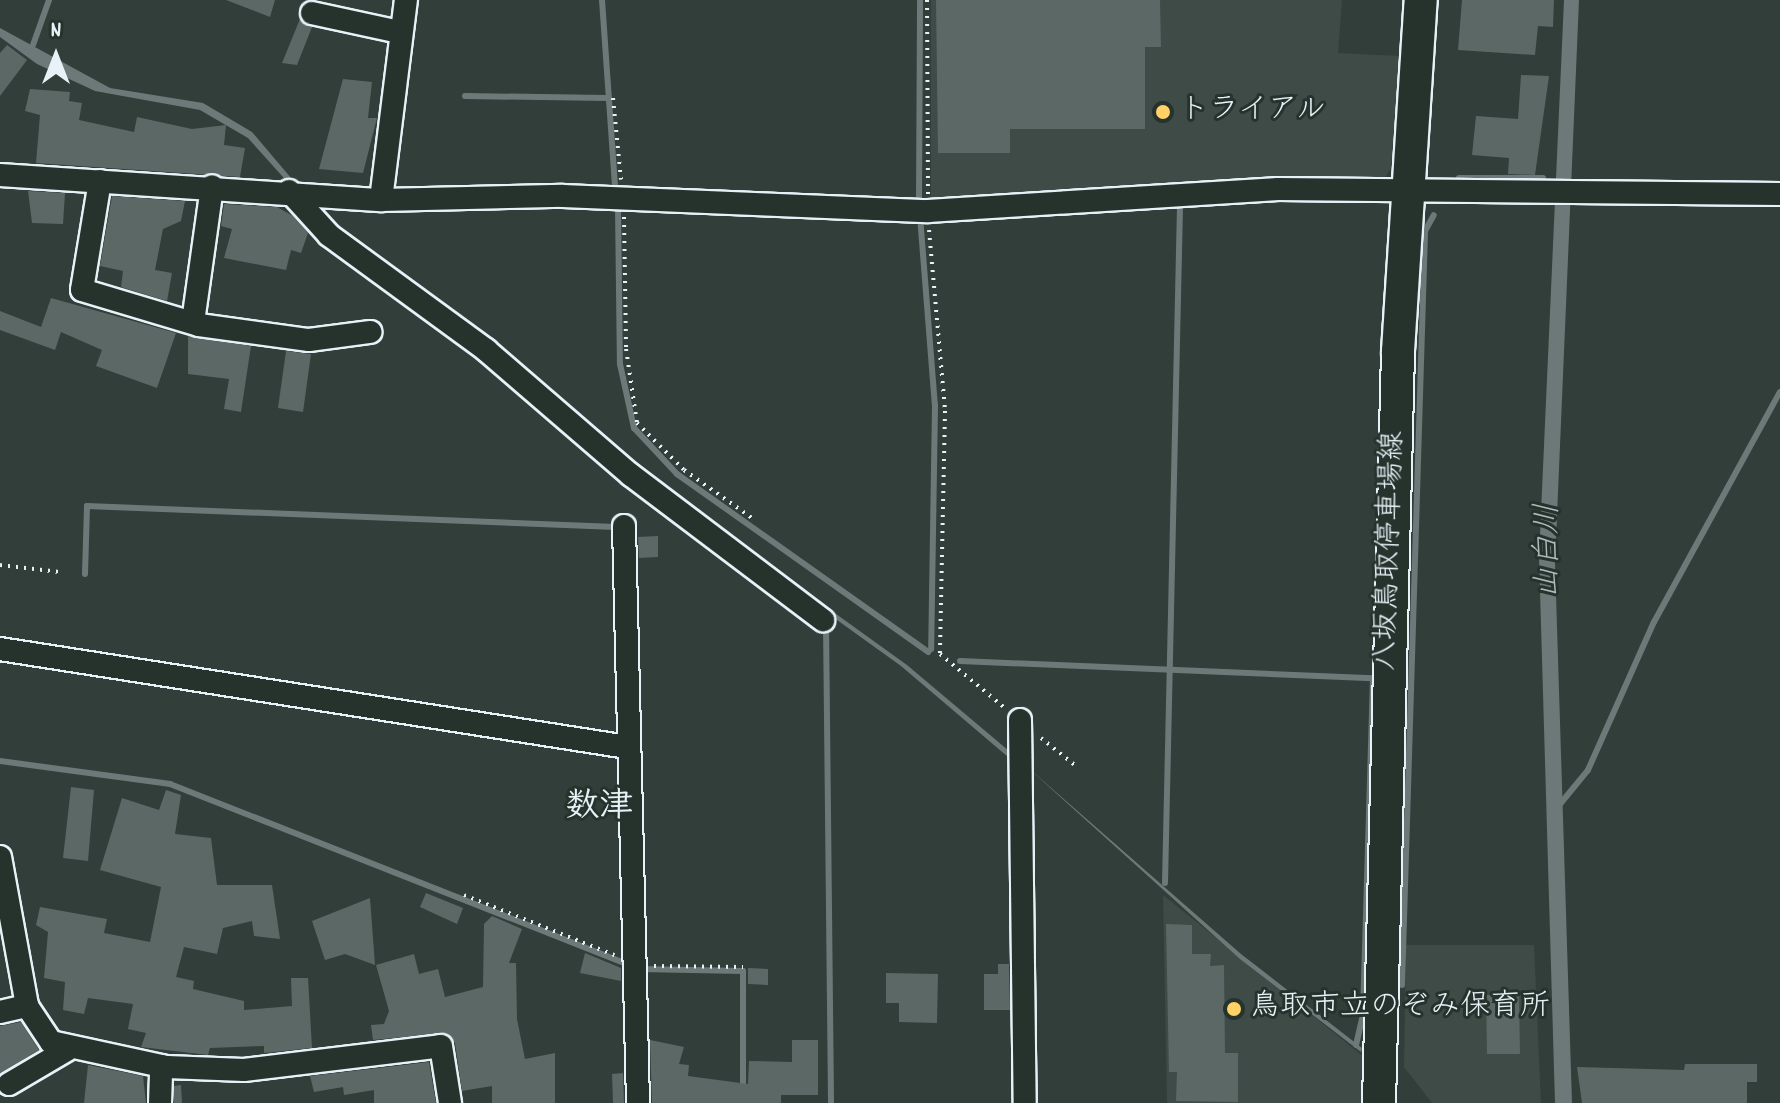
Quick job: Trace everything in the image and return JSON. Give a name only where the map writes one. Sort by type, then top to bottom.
[{"type":"main road","name":"八坂鳥取停車場線","points":[[1379,1103],[1408,190],[1421,0]]},
{"type":"street","points":[[381,200],[399,32],[406,0]]},
{"type":"street","points":[[312,13],[399,32]]},
{"type":"street","points":[[0,175],[289,191],[381,200],[623,198],[928,211],[1278,189],[1780,194]]},
{"type":"street","points":[[100,181],[82,290],[193,322],[309,340],[370,332]]},
{"type":"street","points":[[193,322],[212,186]]},
{"type":"street","points":[[289,191],[329,235],[486,350],[631,475],[823,620]]},
{"type":"street","points":[[624,526],[638,1103]]},
{"type":"street","points":[[0,649],[627,747]]},
{"type":"street","points":[[1020,720],[1025,1103]]},
{"type":"street","points":[[0,857],[27,1006],[51,1042],[67,1050],[161,1066],[298,1068],[441,1046],[450,1103]]},
{"type":"street","points":[[0,1012],[27,1006]]},
{"type":"street","points":[[9,1084],[67,1050]]},
{"type":"street","points":[[160,1103],[161,1066]]},
{"type":"path","points":[[927,0],[928,211],[945,411],[940,654],[1076,766]]},
{"type":"path","points":[[613,98],[623,198],[626,349],[637,423],[684,470],[752,518]]},
{"type":"path","points":[[0,565],[60,572]]},
{"type":"path","points":[[464,895],[635,965],[743,967]]},
{"type":"shaded area","name":"トライアル","points":[[931,0],[1342,0],[1338,53],[1399,56],[1391,168],[1380,186],[931,207]]},
{"type":"shaded area","name":"鳥取市立のぞみ保育所","points":[[1163,895],[1364,1057],[1362,1103],[1167,1103]]},
{"type":"shaded area","points":[[1406,945],[1534,945],[1541,1103],[1432,1103],[1404,1067]]},
{"type":"water","name":"山白川","points":[[1564,0],[1579,0],[1555,563],[1572,1103],[1555,1103],[1539,557]]},
{"type":"water","points":[[0,28],[110,88],[203,103],[252,132],[335,230],[490,342],[658,486],[907,665],[1015,756],[1014,762],[901,666],[644,481],[487,346],[335,235],[248,138],[200,110],[95,91],[37,64],[0,37]]},
{"type":"water","points":[[1026,766],[1241,954],[1362,1048],[1361,1052],[1240,959]]},
{"type":"building","points":[[226,0],[275,0],[270,17]]},
{"type":"building","points":[[936,0],[1160,0],[1161,47],[1145,47],[1145,129],[1010,129],[1010,153],[938,153]]},
{"type":"building","points":[[1462,0],[1554,0],[1553,27],[1538,26],[1535,55],[1458,50]]},
{"type":"building","points":[[300,19],[312,27],[297,65],[282,63]]},
{"type":"building","points":[[7,45],[27,60],[0,96],[0,53]]},
{"type":"building","points":[[1521,75],[1549,76],[1535,175],[1508,174],[1509,158],[1472,155],[1476,116],[1518,119]]},
{"type":"building","points":[[343,79],[372,82],[368,118],[377,118],[363,173],[319,169]]},
{"type":"building","points":[[30,89],[70,92],[69,101],[82,103],[79,120],[134,132],[137,117],[192,129],[226,125],[224,145],[245,148],[240,177],[36,163],[40,115],[25,111]]},
{"type":"building","points":[[28,191],[65,193],[63,224],[32,223]]},
{"type":"building","points":[[112,196],[185,201],[181,221],[163,229],[155,270],[172,273],[167,301],[121,287],[123,271],[100,266]]},
{"type":"building","points":[[224,204],[277,207],[293,216],[308,233],[301,253],[291,250],[286,270],[224,258],[232,229],[221,226]]},
{"type":"building","points":[[51,298],[176,333],[157,388],[96,366],[102,350],[61,332],[55,350],[0,330],[0,311],[41,327]]},
{"type":"building","points":[[188,336],[251,346],[241,412],[224,409],[229,379],[188,374]]},
{"type":"building","points":[[286,351],[311,354],[303,412],[278,408]]},
{"type":"building","points":[[658,536],[658,557],[639,558],[638,537]]},
{"type":"building","points":[[71,787],[94,790],[88,861],[63,858]]},
{"type":"building","points":[[166,790],[181,795],[175,834],[211,838],[217,885],[272,885],[280,939],[254,936],[252,921],[223,928],[217,954],[184,947],[176,977],[194,981],[193,989],[244,1001],[244,1010],[292,1006],[291,978],[308,978],[312,1048],[264,1053],[264,1046],[210,1048],[208,1055],[141,1047],[146,1033],[128,1029],[133,1004],[88,998],[84,1014],[63,1010],[65,982],[44,978],[48,932],[36,925],[40,907],[107,919],[104,933],[150,942],[161,887],[100,870],[122,798],[159,810]]},
{"type":"building","points":[[426,893],[463,908],[457,924],[420,907]]},
{"type":"building","points":[[370,898],[375,965],[345,954],[325,960],[312,921]]},
{"type":"building","points":[[492,916],[522,929],[509,963],[516,963],[517,1019],[525,1059],[555,1053],[555,1103],[492,1103],[492,1086],[462,1091],[455,1043],[446,1033],[373,1040],[371,1025],[384,1024],[389,1011],[376,965],[414,954],[419,974],[438,969],[445,997],[483,987],[484,924]]},
{"type":"building","points":[[1166,924],[1192,925],[1192,954],[1211,954],[1210,966],[1224,965],[1225,1053],[1238,1053],[1238,1102],[1176,1101],[1177,1072],[1169,1072]]},
{"type":"building","points":[[585,953],[621,968],[621,981],[580,973]]},
{"type":"building","points":[[998,964],[1009,964],[1010,1010],[984,1010],[984,974],[998,974]]},
{"type":"building","points":[[748,968],[768,969],[768,985],[748,984]]},
{"type":"building","points":[[886,973],[938,974],[937,1023],[899,1022],[899,1003],[886,1003]]},
{"type":"building","points":[[1486,995],[1519,995],[1520,1054],[1487,1054]]},
{"type":"building","points":[[21,1022],[39,1050],[0,1074],[0,1026]]},
{"type":"building","points":[[650,1040],[684,1047],[679,1064],[689,1065],[688,1076],[748,1084],[749,1061],[792,1062],[792,1040],[818,1040],[818,1095],[781,1095],[781,1103],[652,1103]]},
{"type":"building","points":[[429,1062],[436,1103],[374,1103],[374,1090],[344,1095],[343,1087],[314,1092],[310,1076]]},
{"type":"building","points":[[1685,1064],[1757,1064],[1757,1082],[1747,1082],[1747,1103],[1582,1103],[1577,1067],[1684,1070]]},
{"type":"building","points":[[88,1065],[143,1076],[146,1103],[84,1103]]},
{"type":"building","points":[[623,1073],[624,1103],[613,1103],[612,1074]]},
{"type":"building","points":[[181,1085],[182,1103],[174,1103],[174,1086]]},
{"type":"waterway","points":[[33,45],[49,0]]},
{"type":"waterway","points":[[602,0],[615,188]]},
{"type":"waterway","points":[[919,201],[920,0]]},
{"type":"waterway","points":[[465,96],[607,98]]},
{"type":"waterway","points":[[1459,178],[1543,178]]},
{"type":"waterway","points":[[1165,883],[1180,205]]},
{"type":"waterway","points":[[618,207],[620,364],[634,428],[677,474],[928,652]]},
{"type":"waterway","points":[[1402,985],[1425,231],[1434,215]]},
{"type":"waterway","points":[[920,216],[935,405],[931,649]]},
{"type":"waterway","points":[[1556,809],[1588,770],[1654,622],[1780,392]]},
{"type":"waterway","points":[[85,574],[87,506],[616,527]]},
{"type":"waterway","points":[[826,623],[831,1103]]},
{"type":"waterway","points":[[960,661],[1373,678],[1363,1006]]},
{"type":"waterway","points":[[0,761],[170,784],[626,964]]},
{"type":"waterway","points":[[639,969],[743,971],[743,1103]]},
{"type":"waterway","points":[[1356,1045],[1362,1018]]},
{"type":"place","name":"トライアル","points":[[1163,112]]},
{"type":"place","name":"鳥取市立のぞみ保育所","points":[[1234,1009]]},
{"type":"district","name":"数津","points":[[599,809]]}]
